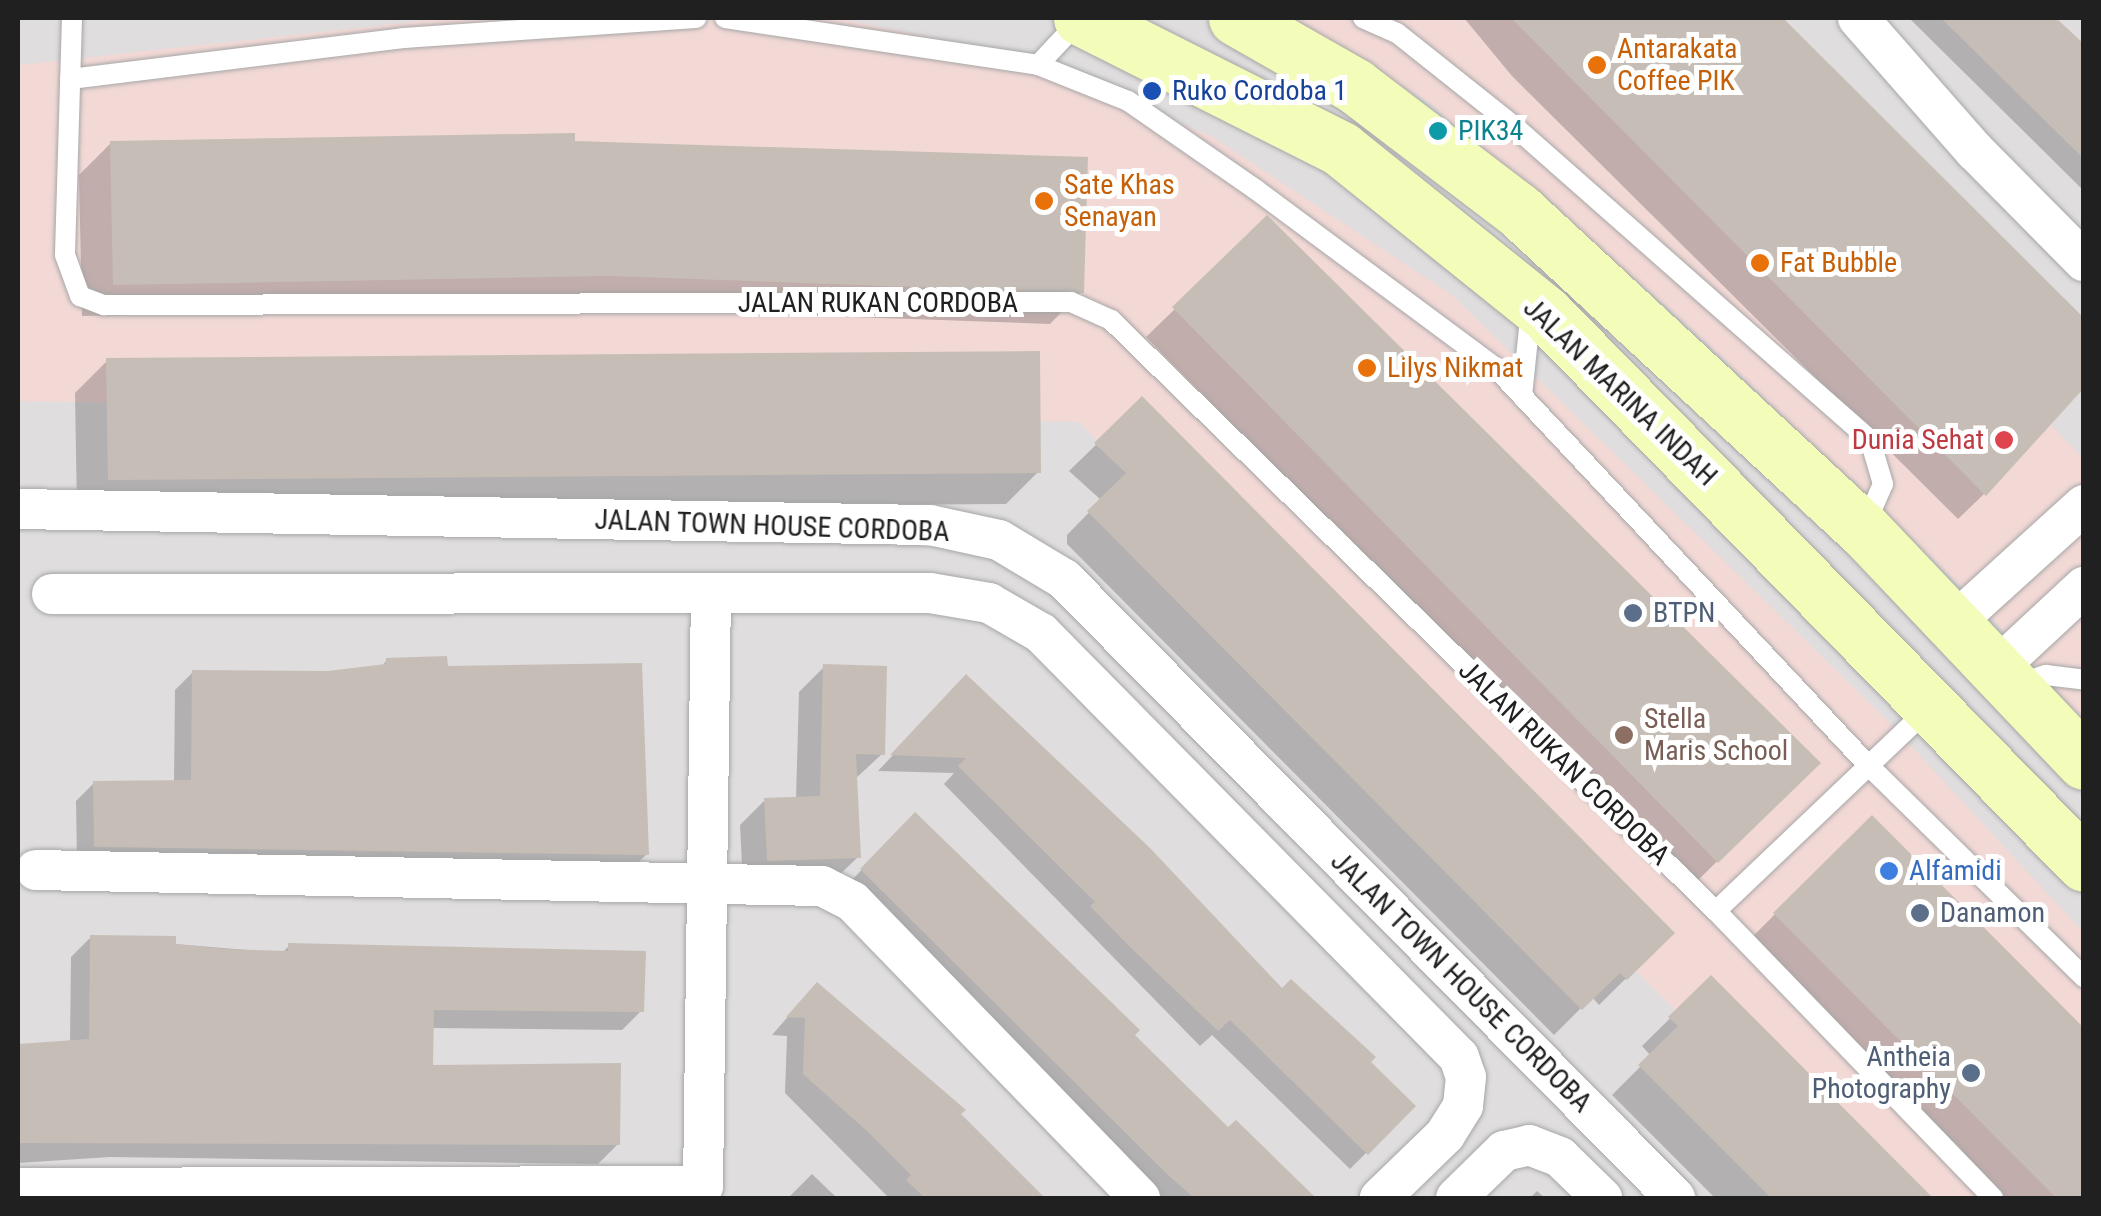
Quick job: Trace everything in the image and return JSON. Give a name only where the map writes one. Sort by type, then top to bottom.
[{"type":"main road","name":"JALAN MARINA INDAH","points":[[1082,18],[1341,148],[1532,303],[1932,704],[2084,864]]},
{"type":"main road","points":[[1236,18],[1355,86],[1518,210],[1862,529],[1955,622],[2084,762]]},
{"type":"street","points":[[1858,18],[1975,152],[2084,261]]},
{"type":"street","points":[[1955,622],[2084,506]]},
{"type":"street","name":"JALAN TOWN HOUSE CORDOBA","points":[[18,509],[930,525],[999,540],[1064,578],[1676,1198]]},
{"type":"street","points":[[2006,677],[2084,588]]},
{"type":"street","points":[[52,594],[930,592],[989,603],[1041,633],[1460,1056],[1466,1077],[1463,1106],[1444,1135],[1380,1198]]},
{"type":"street","points":[[18,1188],[709,1192],[711,593]]},
{"type":"street","points":[[36,870],[708,880],[822,886],[852,901],[1140,1198]]},
{"type":"street","points":[[1456,1198],[1504,1151],[1530,1146],[1560,1157],[1602,1198]]},
{"type":"lane","name":"JALAN RUKAN CORDOBA","points":[[72,18],[65,255],[80,296],[104,305],[1071,302],[1111,320],[1716,911],[1993,1198]]},
{"type":"lane","points":[[70,79],[404,38],[696,18]]},
{"type":"lane","points":[[725,18],[1038,65],[1128,101],[1496,367],[1868,765],[2084,977]]},
{"type":"lane","points":[[1038,65],[1082,18]]},
{"type":"lane","points":[[1363,18],[1398,33],[1515,127],[1870,440],[1884,484],[1862,529]]},
{"type":"lane","points":[[1522,396],[1532,303]]},
{"type":"lane","points":[[2006,677],[2046,674],[2084,680]]},
{"type":"lane","points":[[1716,911],[1932,704]]},
{"type":"shaded area","points":[[18,18],[2083,18],[2083,1198],[18,1198]]},
{"type":"shaded area","points":[[447,18],[837,18],[1009,53],[1211,136],[1452,295],[1889,722],[2083,932],[2083,1198],[1866,1198],[1079,422],[18,401],[18,65]]},
{"type":"shaded area","points":[[1286,18],[1651,18],[2083,458],[2083,721],[1973,598],[1682,320],[1427,101]]},
{"type":"building","points":[[1511,18],[1783,18],[2084,318],[2084,388],[1986,496]]},
{"type":"building","points":[[1941,18],[2056,18],[2084,44],[2084,159]]},
{"type":"building","points":[[575,133],[575,141],[1088,157],[1084,293],[609,276],[113,285],[110,141]]},
{"type":"building","points":[[1267,215],[1821,763],[1718,863],[1172,307]]},
{"type":"building","points":[[1040,351],[1041,473],[108,480],[106,358]]},
{"type":"building","points":[[1142,396],[1675,933],[1627,980],[1620,973],[1582,1010],[1087,511],[1126,473],[1094,443]]},
{"type":"building","points":[[447,656],[448,666],[642,663],[649,855],[94,847],[93,781],[191,780],[192,670],[328,671],[386,664],[386,658]]},
{"type":"building","points":[[823,664],[887,666],[885,755],[856,754],[861,858],[767,861],[764,798],[820,796]]},
{"type":"building","points":[[966,674],[1150,848],[1282,988],[1291,979],[1376,1057],[1371,1062],[1416,1106],[1368,1155],[1230,1020],[1218,1031],[1130,947],[1090,906],[1095,902],[958,766],[966,758],[890,755]]},
{"type":"building","points":[[915,812],[1140,1030],[1135,1035],[1228,1127],[1236,1120],[1316,1198],[1194,1198],[1169,1176],[860,869]]},
{"type":"building","points":[[1872,815],[2084,1028],[2084,1198],[2056,1198],[1773,913]]},
{"type":"building","points":[[90,935],[176,936],[176,944],[288,951],[288,943],[646,951],[644,1012],[434,1010],[433,1065],[621,1063],[620,1145],[18,1143],[18,1044],[89,1039]]},
{"type":"building","points":[[1711,975],[1933,1198],[1771,1198],[1638,1065],[1678,1026],[1668,1017]]},
{"type":"building","points":[[817,982],[966,1110],[961,1114],[1045,1198],[925,1198],[906,1180],[911,1175],[803,1074],[805,1018],[786,1017]]},
{"type":"place","name":"Antarakata Coffee PIK","points":[[1597,65]]},
{"type":"place","name":"Ruko Cordoba 1","points":[[1152,91]]},
{"type":"place","name":"PIK34","points":[[1438,131]]},
{"type":"place","name":"Sate Khas Senayan","points":[[1044,201]]},
{"type":"place","name":"Fat Bubble","points":[[1760,263]]},
{"type":"place","name":"Lilys Nikmat","points":[[1367,368]]},
{"type":"place","name":"Dunia Sehat","points":[[2004,440]]},
{"type":"place","name":"BTPN","points":[[1633,613]]},
{"type":"place","name":"Stella Maris School","points":[[1624,735]]},
{"type":"place","name":"Alfamidi","points":[[1889,871]]},
{"type":"place","name":"Danamon","points":[[1920,913]]},
{"type":"place","name":"Antheia Photography","points":[[1971,1073]]}]
